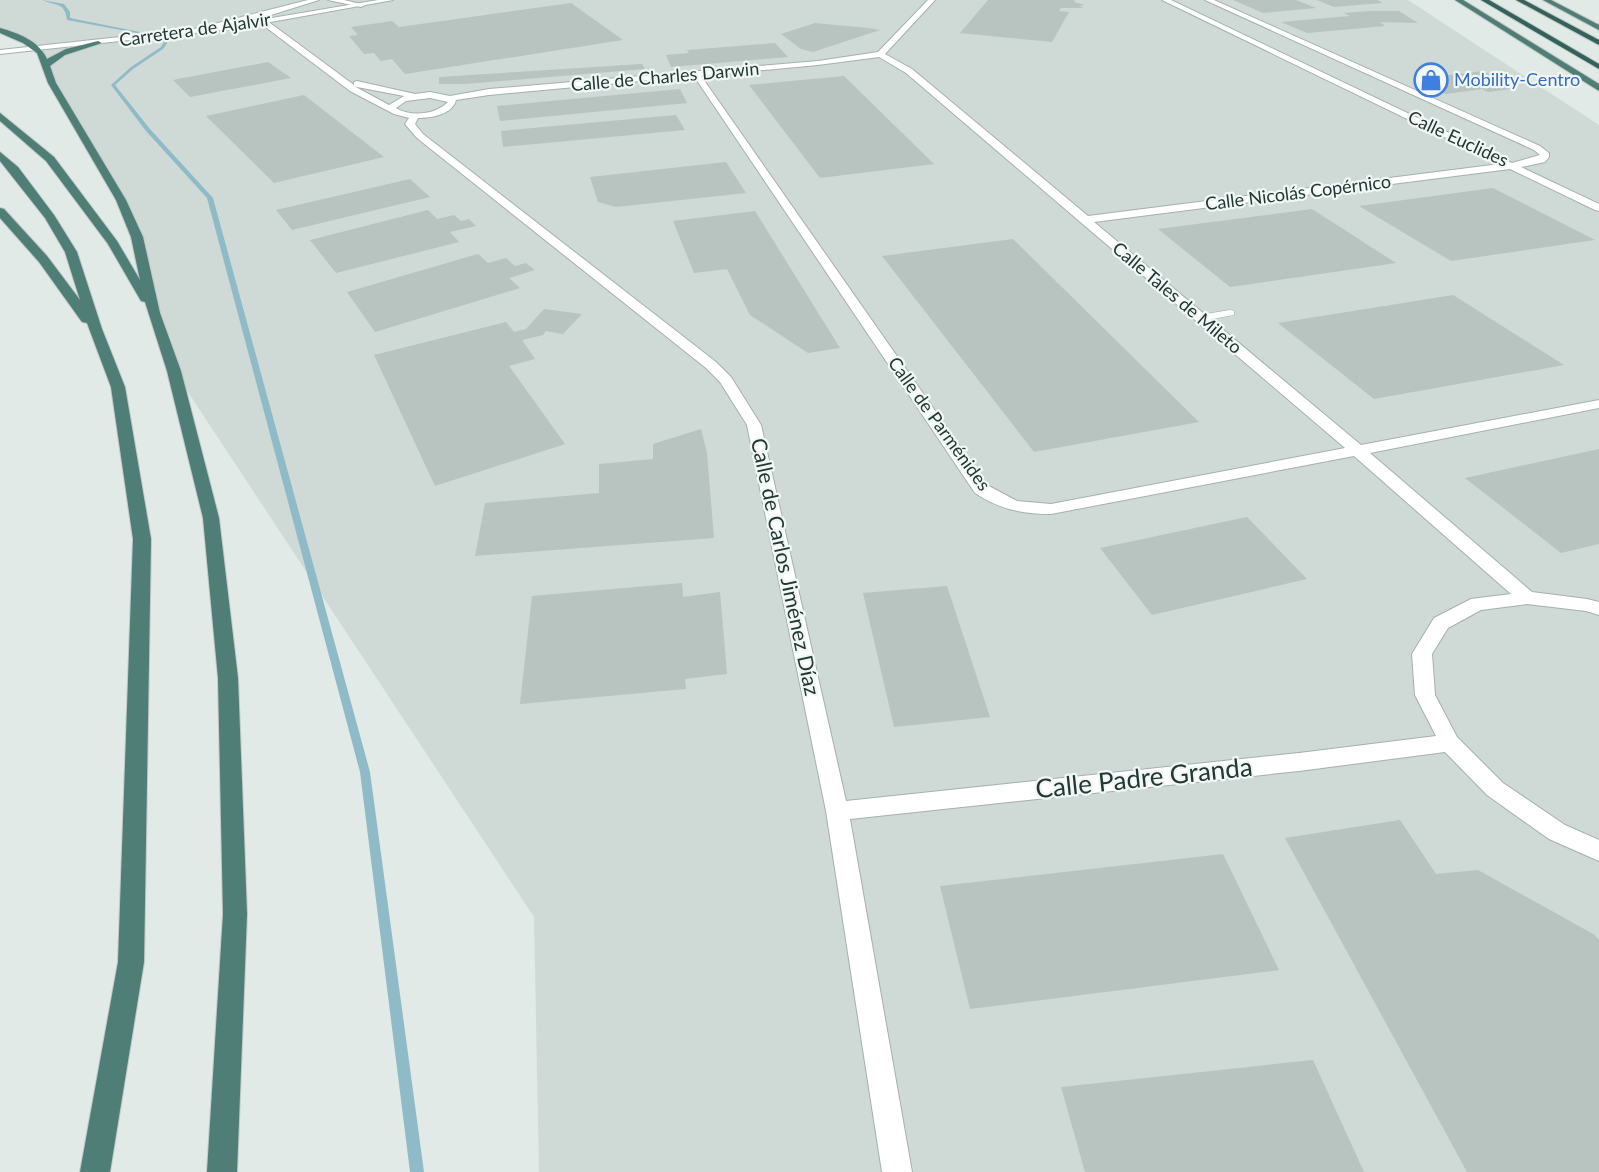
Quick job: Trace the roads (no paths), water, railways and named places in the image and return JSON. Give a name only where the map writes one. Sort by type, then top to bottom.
[{"type":"highway","points":[[1458,0],[1599,88]]},
{"type":"highway","points":[[1484,0],[1599,67]]},
{"type":"highway","points":[[1519,0],[1599,43]]},
{"type":"highway","points":[[1546,0],[1599,28]]},
{"type":"highway","points":[[0,30],[36,48],[42,54],[44,68],[121,200],[137,237],[154,313],[174,371],[211,518],[228,678],[235,914],[222,1172]]},
{"type":"highway","points":[[44,68],[52,59],[65,52],[98,43]]},
{"type":"highway","points":[[0,116],[50,159],[113,243],[154,313]]},
{"type":"highway","points":[[0,155],[14,169],[50,217],[71,252],[95,329],[118,387],[142,539],[131,962],[95,1172]]},
{"type":"highway","points":[[0,210],[43,259],[95,329]]},
{"type":"street","points":[[170,35],[245,20],[316,0]]},
{"type":"street","points":[[331,0],[361,5]]},
{"type":"street","name":"Carretera de Ajalvir","points":[[0,52],[170,35],[390,0]]},
{"type":"street","points":[[880,54],[933,0]]},
{"type":"street","name":"Calle Euclides","points":[[1165,0],[1511,166],[1541,160],[1546,155],[1537,148],[1208,0]]},
{"type":"street","points":[[263,22],[364,97],[395,112],[416,115],[442,111],[450,107],[453,102],[450,99],[430,95],[417,96],[382,91],[344,80]]},
{"type":"street","name":"Calle de Charles Darwin","points":[[450,99],[489,92],[818,63],[880,54]]},
{"type":"street","name":"Calle Tales de Mileto","points":[[880,54],[909,71],[1356,449],[1527,598]]},
{"type":"street","name":"Calle de Parménides","points":[[696,74],[981,489],[999,502],[1022,509],[1051,509],[1599,404]]},
{"type":"street","points":[[391,109],[393,104],[417,96]]},
{"type":"street","points":[[1403,114],[1448,108]]},
{"type":"street","name":"Calle de Carlos Jiménez Díaz","points":[[416,115],[410,124],[420,136],[711,365],[726,380],[754,425],[837,812],[897,1172]]},
{"type":"street","points":[[1511,166],[1599,208]]},
{"type":"street","name":"Calle Nicolás Copérnico","points":[[1085,220],[1511,166]]},
{"type":"street","points":[[1599,609],[1587,605],[1527,598],[1477,604],[1441,623],[1422,654],[1425,695],[1450,742],[1495,789],[1557,831],[1599,851]]},
{"type":"street","name":"Calle Padre Granda","points":[[837,812],[1299,762],[1450,742]]},
{"type":"lane","points":[[1200,318],[1230,313]]},
{"type":"waterway","points":[[44,0],[63,5],[68,12],[68,19],[148,34]]},
{"type":"waterway","points":[[160,39],[166,42],[162,48],[132,68],[113,85],[148,130],[210,198],[365,772],[417,1172]]},
{"type":"place","name":"Mobility-Centro","points":[[1431,80]]}]
